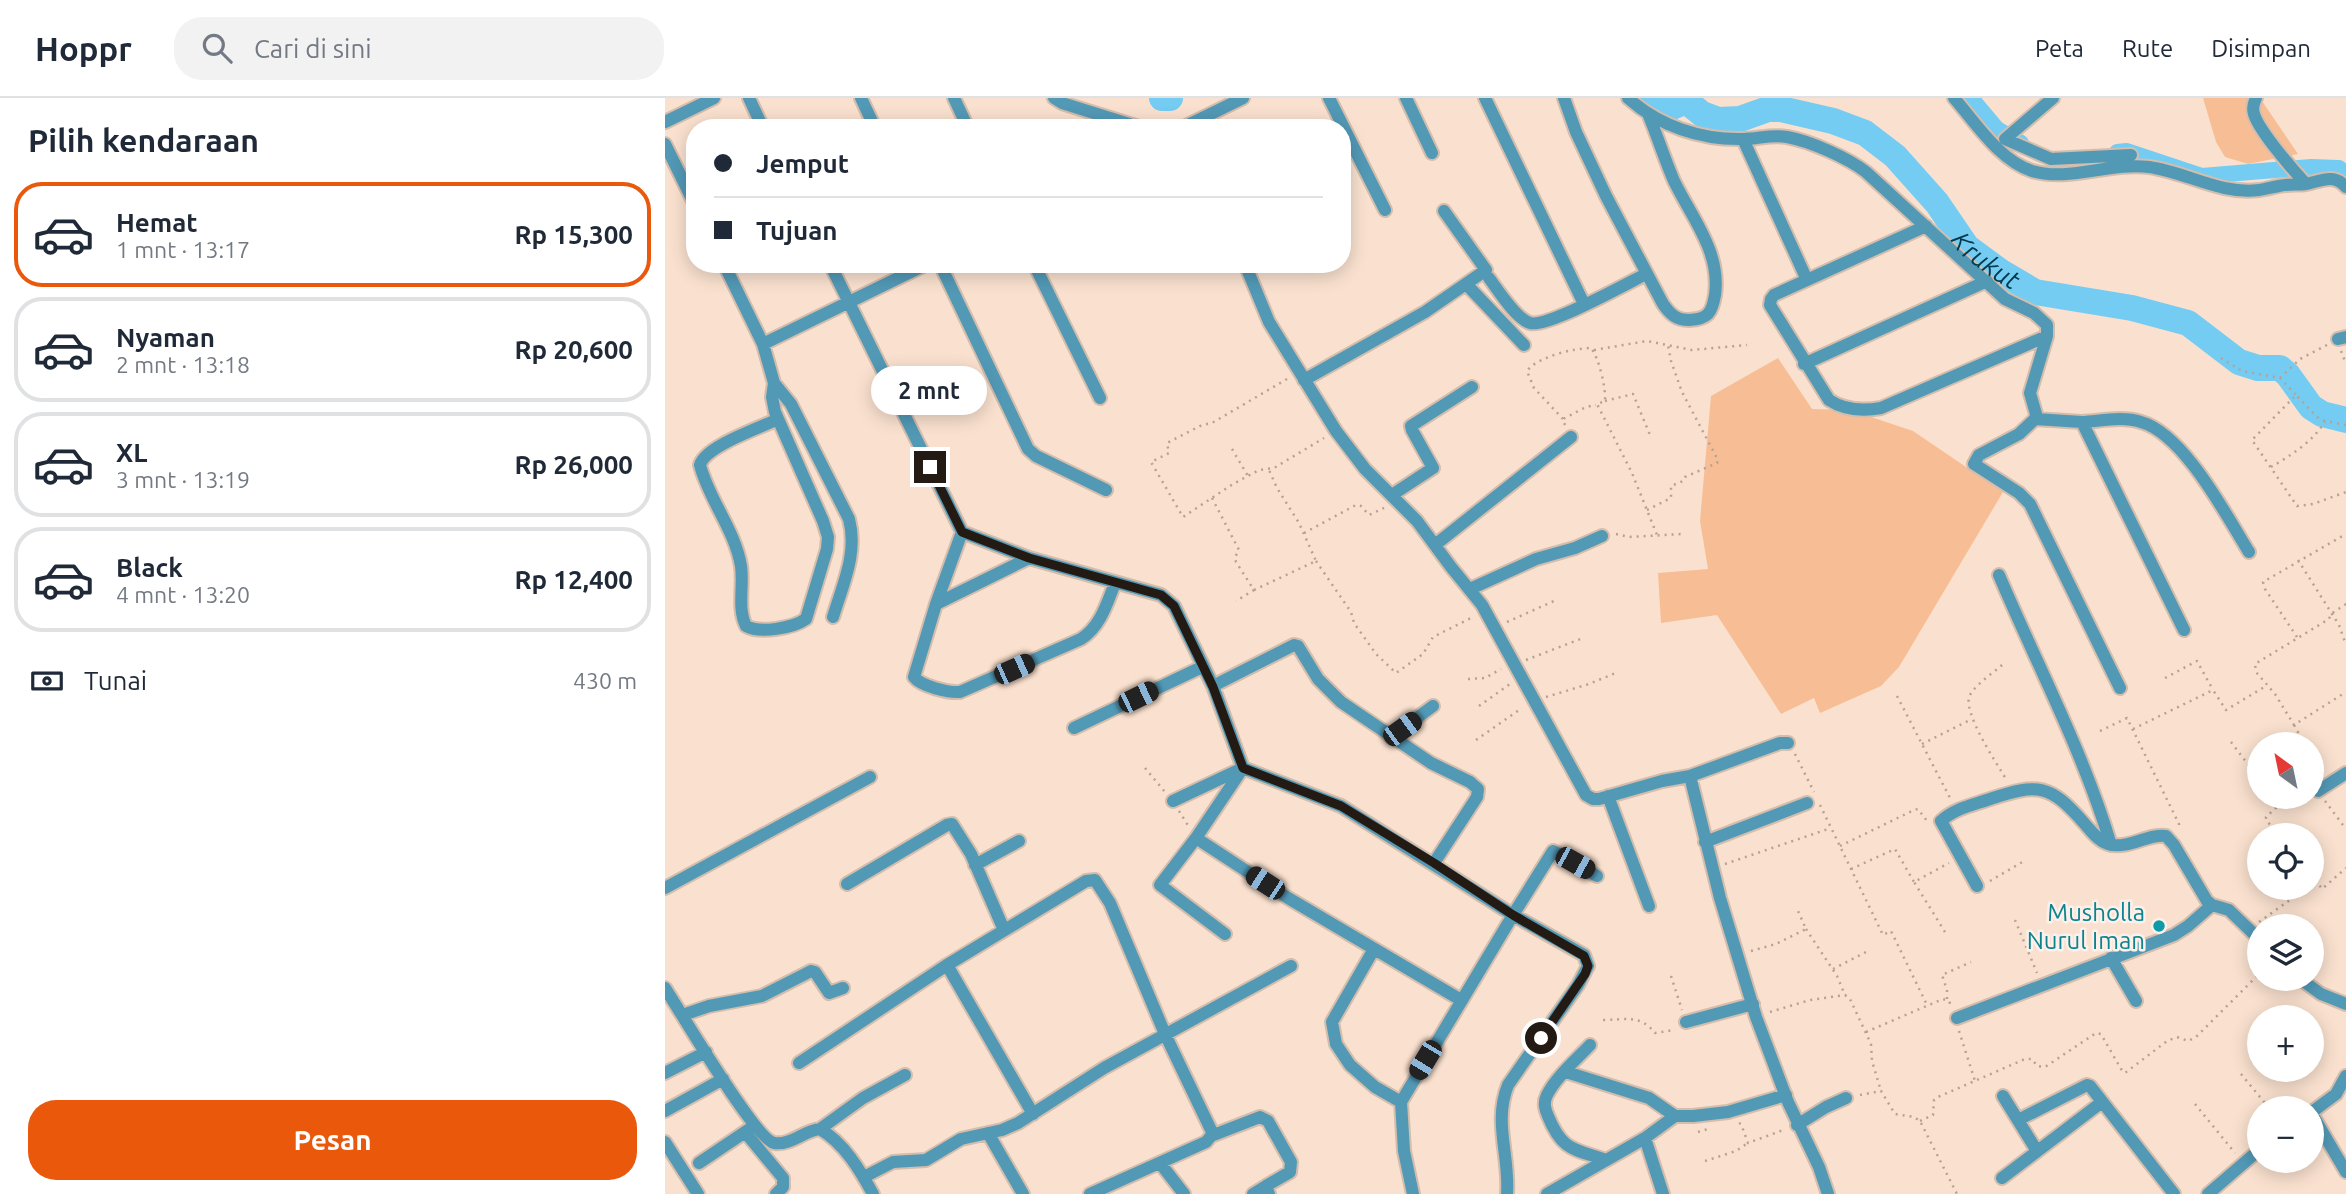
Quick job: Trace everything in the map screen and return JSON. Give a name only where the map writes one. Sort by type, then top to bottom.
[{"type":"street","points":[[665,122],[714,98]]},
{"type":"street","points":[[749,98],[759,119]]},
{"type":"street","points":[[861,98],[871,119]]},
{"type":"street","points":[[954,98],[964,119]]},
{"type":"street","points":[[1054,98],[1114,119]]},
{"type":"street","points":[[1207,119],[1243,98]]},
{"type":"street","points":[[1329,98],[1340,119]]},
{"type":"street","points":[[1406,98],[1432,153]]},
{"type":"street","points":[[1485,98],[1584,304]]},
{"type":"street","points":[[1564,98],[1576,132],[1663,304],[1677,318],[1706,318],[1712,312],[1716,273],[1711,254],[1674,180],[1649,116]]},
{"type":"street","points":[[1628,98],[1649,116],[1711,137],[1743,139],[1785,136],[1852,162],[2012,304],[2039,316],[2047,325],[2047,336],[2030,393],[2035,419],[2019,434],[1979,455],[1974,464],[2019,493],[2030,504],[2120,688]]},
{"type":"street","points":[[1954,98],[2001,151],[2020,166],[2044,173],[2084,173],[2119,166],[2148,167],[2239,192],[2328,178],[2346,187]]},
{"type":"street","points":[[2053,98],[2008,135],[2051,159],[2130,155]]},
{"type":"street","points":[[2256,98],[2252,107],[2256,119],[2305,182]]},
{"type":"street","points":[[1093,119],[1095,113]]},
{"type":"street","points":[[1743,139],[1807,280]]},
{"type":"street","points":[[1351,142],[1385,210]]},
{"type":"street","points":[[665,144],[686,187]]},
{"type":"street","points":[[1302,376],[1365,348],[1467,285],[1486,270],[1444,211]]},
{"type":"street","points":[[1926,226],[1770,299],[1770,305],[1804,364],[1829,400],[1845,407],[1869,410],[1893,403],[2047,336]]},
{"type":"street","points":[[728,273],[763,344],[774,383],[791,404],[849,519],[853,551],[833,617]]},
{"type":"street","points":[[833,273],[962,532],[1029,558],[1161,595],[1169,600],[1213,687],[1243,768]]},
{"type":"street","points":[[763,344],[909,273]]},
{"type":"street","points":[[944,273],[1028,449],[1036,456],[1106,490]]},
{"type":"street","points":[[1038,273],[1100,398]]},
{"type":"street","points":[[1249,273],[1269,322],[1336,431],[1365,469],[1395,498],[1435,545],[1485,611],[1587,795],[1593,799],[1690,776],[1780,743],[1788,743]]},
{"type":"street","points":[[1489,278],[1518,315],[1529,323],[1542,323],[1646,274]]},
{"type":"street","points":[[1804,364],[1987,281]]},
{"type":"street","points":[[1467,285],[1524,345]]},
{"type":"street","points":[[774,383],[772,397],[778,419],[828,537],[827,549],[806,620],[793,625],[757,630],[746,625],[743,619],[742,576],[737,552],[700,465],[701,459],[713,449],[778,419]]},
{"type":"street","points":[[1395,498],[1433,468],[1411,426],[1472,387]]},
{"type":"street","points":[[2035,419],[2082,422],[2125,419],[2140,421],[2159,431],[2184,454],[2206,482],[2249,552]]},
{"type":"street","points":[[2082,422],[2185,630]]},
{"type":"street","points":[[1435,545],[1571,437]]},
{"type":"street","points":[[962,532],[914,677],[919,682],[953,693],[960,692],[1089,634],[1099,620],[1115,583]]},
{"type":"street","points":[[1470,589],[1535,559],[1575,548],[1602,536]]},
{"type":"street","points":[[936,604],[1029,558]]},
{"type":"street","points":[[2000,575],[2028,644],[2084,763],[2111,845]]},
{"type":"street","points":[[1213,687],[1294,645],[1298,646],[1329,692],[1391,737],[1478,789],[1477,797],[1434,863]]},
{"type":"street","points":[[1074,728],[1202,667]]},
{"type":"street","points":[[1391,737],[1433,706]]},
{"type":"street","points":[[1224,933],[1160,885],[1196,838],[1243,768]]},
{"type":"street","points":[[1173,801],[1243,768],[1341,806],[1513,915],[1587,958],[1588,966],[1579,985],[1508,1085],[1502,1100],[1500,1115],[1507,1194]]},
{"type":"street","points":[[2324,787],[2346,773]]},
{"type":"street","points":[[1690,776],[1712,869],[1755,1010],[1797,1125],[1812,1152],[1828,1194]]},
{"type":"street","points":[[665,888],[870,777]]},
{"type":"street","points":[[1977,886],[1941,821],[1956,810],[2030,788],[2048,791],[2064,803],[2096,837],[2111,845],[2166,836],[2207,901],[2229,910],[2247,927]]},
{"type":"street","points":[[1608,796],[1650,906]]},
{"type":"street","points":[[1705,842],[1807,803]]},
{"type":"street","points":[[847,884],[950,824],[954,826],[971,854],[1004,930]]},
{"type":"street","points":[[1196,838],[1288,898],[1461,1000]]},
{"type":"street","points":[[975,865],[1019,841]]},
{"type":"street","points":[[1413,1194],[1404,1152],[1402,1102],[1461,1000],[1553,851],[1597,876]]},
{"type":"street","points":[[799,1063],[947,965],[1086,881],[1095,880],[1110,903],[1165,1034],[1212,1136]]},
{"type":"street","points":[[1957,1018],[2174,934],[2188,926],[2212,905]]},
{"type":"street","points":[[1374,949],[1332,1022],[1336,1044],[1350,1065],[1375,1087],[1402,1102]]},
{"type":"street","points":[[2111,958],[2136,1000]]},
{"type":"street","points":[[947,965],[1033,1114]]},
{"type":"street","points":[[864,1177],[893,1162],[926,1160],[961,1139],[1009,1127],[1104,1068],[1291,967]]},
{"type":"street","points":[[683,1015],[709,1006],[762,996],[811,971],[815,972],[829,993],[843,988]]},
{"type":"street","points":[[665,988],[723,1079],[750,1129],[783,1178],[783,1187],[776,1194]]},
{"type":"street","points":[[2318,991],[2346,1004]]},
{"type":"street","points":[[1686,1022],[1755,1010]]},
{"type":"street","points":[[1590,1045],[1548,1092],[1544,1102],[1558,1139],[1570,1148],[1606,1160]]},
{"type":"street","points":[[665,1073],[706,1052]]},
{"type":"street","points":[[1566,1072],[1649,1098],[1675,1116],[1728,1112],[1786,1095]]},
{"type":"street","points":[[750,1129],[766,1139],[780,1143],[820,1129],[863,1098],[905,1075]]},
{"type":"street","points":[[2324,1104],[2336,1094],[2346,1076]]},
{"type":"street","points":[[665,1111],[723,1079]]},
{"type":"street","points":[[2018,1119],[2087,1085],[2174,1194]]},
{"type":"street","points":[[2003,1096],[2037,1151]]},
{"type":"street","points":[[1797,1125],[1846,1098]]},
{"type":"street","points":[[2002,1178],[2102,1102]]},
{"type":"street","points":[[1547,1194],[1645,1138],[1675,1116]]},
{"type":"street","points":[[1090,1194],[1206,1142],[1212,1136],[1260,1117],[1268,1121],[1291,1162],[1290,1172],[1268,1190],[1253,1194]]},
{"type":"street","points":[[699,1163],[750,1129]]},
{"type":"street","points":[[820,1129],[844,1150],[873,1194]]},
{"type":"street","points":[[988,1133],[1023,1194]]},
{"type":"street","points":[[2324,1134],[2346,1172]]},
{"type":"street","points":[[1645,1138],[1663,1194]]},
{"type":"street","points":[[665,1142],[698,1194]]},
{"type":"street","points":[[2208,1194],[2247,1160]]},
{"type":"street","points":[[1160,1163],[1184,1194]]},
{"type":"path","points":[[2281,377],[2300,359],[2342,338]]},
{"type":"path","points":[[1571,437],[1563,419],[1534,388],[1528,375],[1529,368],[1568,350],[1594,350],[1633,342],[1647,341],[1692,350],[1747,345]]},
{"type":"path","points":[[1647,510],[1671,498],[1671,486],[1718,460],[1682,392],[1668,345]]},
{"type":"path","points":[[1594,350],[1605,391],[1605,401]]},
{"type":"path","points":[[2221,358],[2242,371],[2281,377],[2317,417],[2346,425]]},
{"type":"path","points":[[1302,376],[1167,443],[1169,453],[1151,462],[1183,517],[1248,476],[1259,470],[1269,470],[1336,431]]},
{"type":"path","points":[[1563,419],[1586,407],[1633,394],[1650,435]]},
{"type":"path","points":[[2296,395],[2252,440],[2297,506],[2313,504],[2346,492]]},
{"type":"path","points":[[1597,404],[1632,473],[1657,535]]},
{"type":"path","points":[[2271,467],[2294,453],[2325,421]]},
{"type":"path","points":[[1232,449],[1248,476]]},
{"type":"path","points":[[1269,470],[1276,488],[1304,533],[1316,561],[1351,612],[1354,623],[1376,654],[1396,673],[1423,654],[1433,636],[1485,611]]},
{"type":"path","points":[[1212,498],[1240,550],[1235,557],[1236,562],[1254,590]]},
{"type":"path","points":[[1304,533],[1356,505],[1361,506],[1369,515],[1395,498]]},
{"type":"path","points":[[1602,536],[1682,534]]},
{"type":"path","points":[[2298,638],[2263,582],[2344,535],[2346,541]]},
{"type":"path","points":[[2298,560],[2331,614],[2346,645]]},
{"type":"path","points":[[1236,601],[1316,561]]},
{"type":"path","points":[[1494,627],[1554,601]]},
{"type":"path","points":[[2298,732],[2275,694],[2256,672],[2255,664],[2329,619],[2331,614],[2346,604]]},
{"type":"path","points":[[1468,680],[1485,678],[1513,661],[1534,659],[1583,638]]},
{"type":"path","points":[[2165,678],[2197,661],[2226,710],[2266,686]]},
{"type":"path","points":[[2002,665],[1970,694],[1968,702],[1972,718],[2013,791]]},
{"type":"path","points":[[1476,740],[1534,699],[1589,684],[1618,672]]},
{"type":"path","points":[[1479,706],[1521,676]]},
{"type":"path","points":[[2133,729],[2213,690]]},
{"type":"path","points":[[2294,726],[2346,692]]},
{"type":"path","points":[[1897,696],[1956,810]]},
{"type":"path","points":[[1922,744],[1972,718]]},
{"type":"path","points":[[2100,731],[2127,718],[2179,824],[2179,829],[2170,840]]},
{"type":"path","points":[[2231,742],[2247,763]]},
{"type":"path","points":[[1788,743],[1883,935],[1891,931],[1927,1005]]},
{"type":"path","points":[[2324,799],[2346,829]]},
{"type":"path","points":[[2269,823],[2266,820],[2275,809]]},
{"type":"path","points":[[1840,846],[1914,810]]},
{"type":"path","points":[[1712,869],[1831,828]]},
{"type":"path","points":[[1851,869],[1895,849],[1945,932]]},
{"type":"path","points":[[1914,882],[1961,856]]},
{"type":"path","points":[[1977,886],[2024,861]]},
{"type":"path","points":[[2324,888],[2346,868]]},
{"type":"path","points":[[2270,914],[2290,900]]},
{"type":"path","points":[[1798,911],[1806,929],[1833,969],[1845,995],[1850,999],[1866,1032],[1881,1091],[1895,1114],[1914,1117],[1920,1121],[1957,1194]]},
{"type":"path","points":[[2015,920],[2041,986]]},
{"type":"path","points":[[1738,954],[1776,944],[1806,929]]},
{"type":"path","points":[[1833,969],[1868,951]]},
{"type":"path","points":[[1971,962],[1942,975],[1947,999],[1957,1018],[1975,1082]]},
{"type":"path","points":[[1603,1020],[1639,1020],[1648,1025],[1654,1033],[1676,1029],[1686,1022],[1671,976]]},
{"type":"path","points":[[1920,1121],[1933,1115],[1934,1100],[2030,1058],[2041,1068],[2045,1067],[2098,1032],[2120,1069],[2126,1073],[2167,1041],[2177,1037],[2188,1041],[2196,1037],[2247,986]]},
{"type":"path","points":[[1755,1010],[1845,995]]},
{"type":"path","points":[[1866,1032],[1947,999]]},
{"type":"path","points":[[2241,1074],[2259,1096]]},
{"type":"path","points":[[1846,1098],[1881,1091]]},
{"type":"path","points":[[2195,1104],[2243,1163]]},
{"type":"path","points":[[1729,1125],[1741,1124],[1748,1143]]},
{"type":"path","points":[[1705,1161],[1797,1125]]},
{"type":"path","points":[[1698,1132],[1718,1127]]},
{"type":"shaded area","points":[[2203,98],[2260,98],[2298,154],[2248,164],[2225,157],[2216,142]]},
{"type":"shaded area","points":[[1778,358],[1812,409],[1850,410],[1913,431],[2003,492],[1899,667],[1881,686],[1820,713],[1814,698],[1781,714],[1717,615],[1661,623],[1658,573],[1708,569],[1700,521],[1711,396]]},
{"type":"waterway","name":"Krukut","points":[[1162,98],[1170,98]]},
{"type":"waterway","name":"Krukut","points":[[1648,98],[1672,107],[1686,101],[1702,114],[1718,120],[1740,119],[1768,109],[1781,109],[1833,121],[1865,133],[1895,156],[1937,203],[1967,247],[2001,272],[2035,292],[2132,308],[2188,323],[2239,362],[2258,368],[2280,368],[2311,407],[2322,414],[2346,420]]},
{"type":"waterway","points":[[1971,98],[1997,129],[2021,143]]},
{"type":"waterway","points":[[2117,152],[2127,151],[2202,176],[2311,167],[2339,168],[2346,174]]},
{"type":"place","name":"Musholla Nurul Iman","points":[[2159,926]]},
{"type":"route","points":[[930,467],[962,532],[1029,558],[1161,595],[1169,600],[1213,687],[1243,768],[1341,806],[1513,915],[1587,958],[1588,966],[1579,985],[1541,1038]]}]
